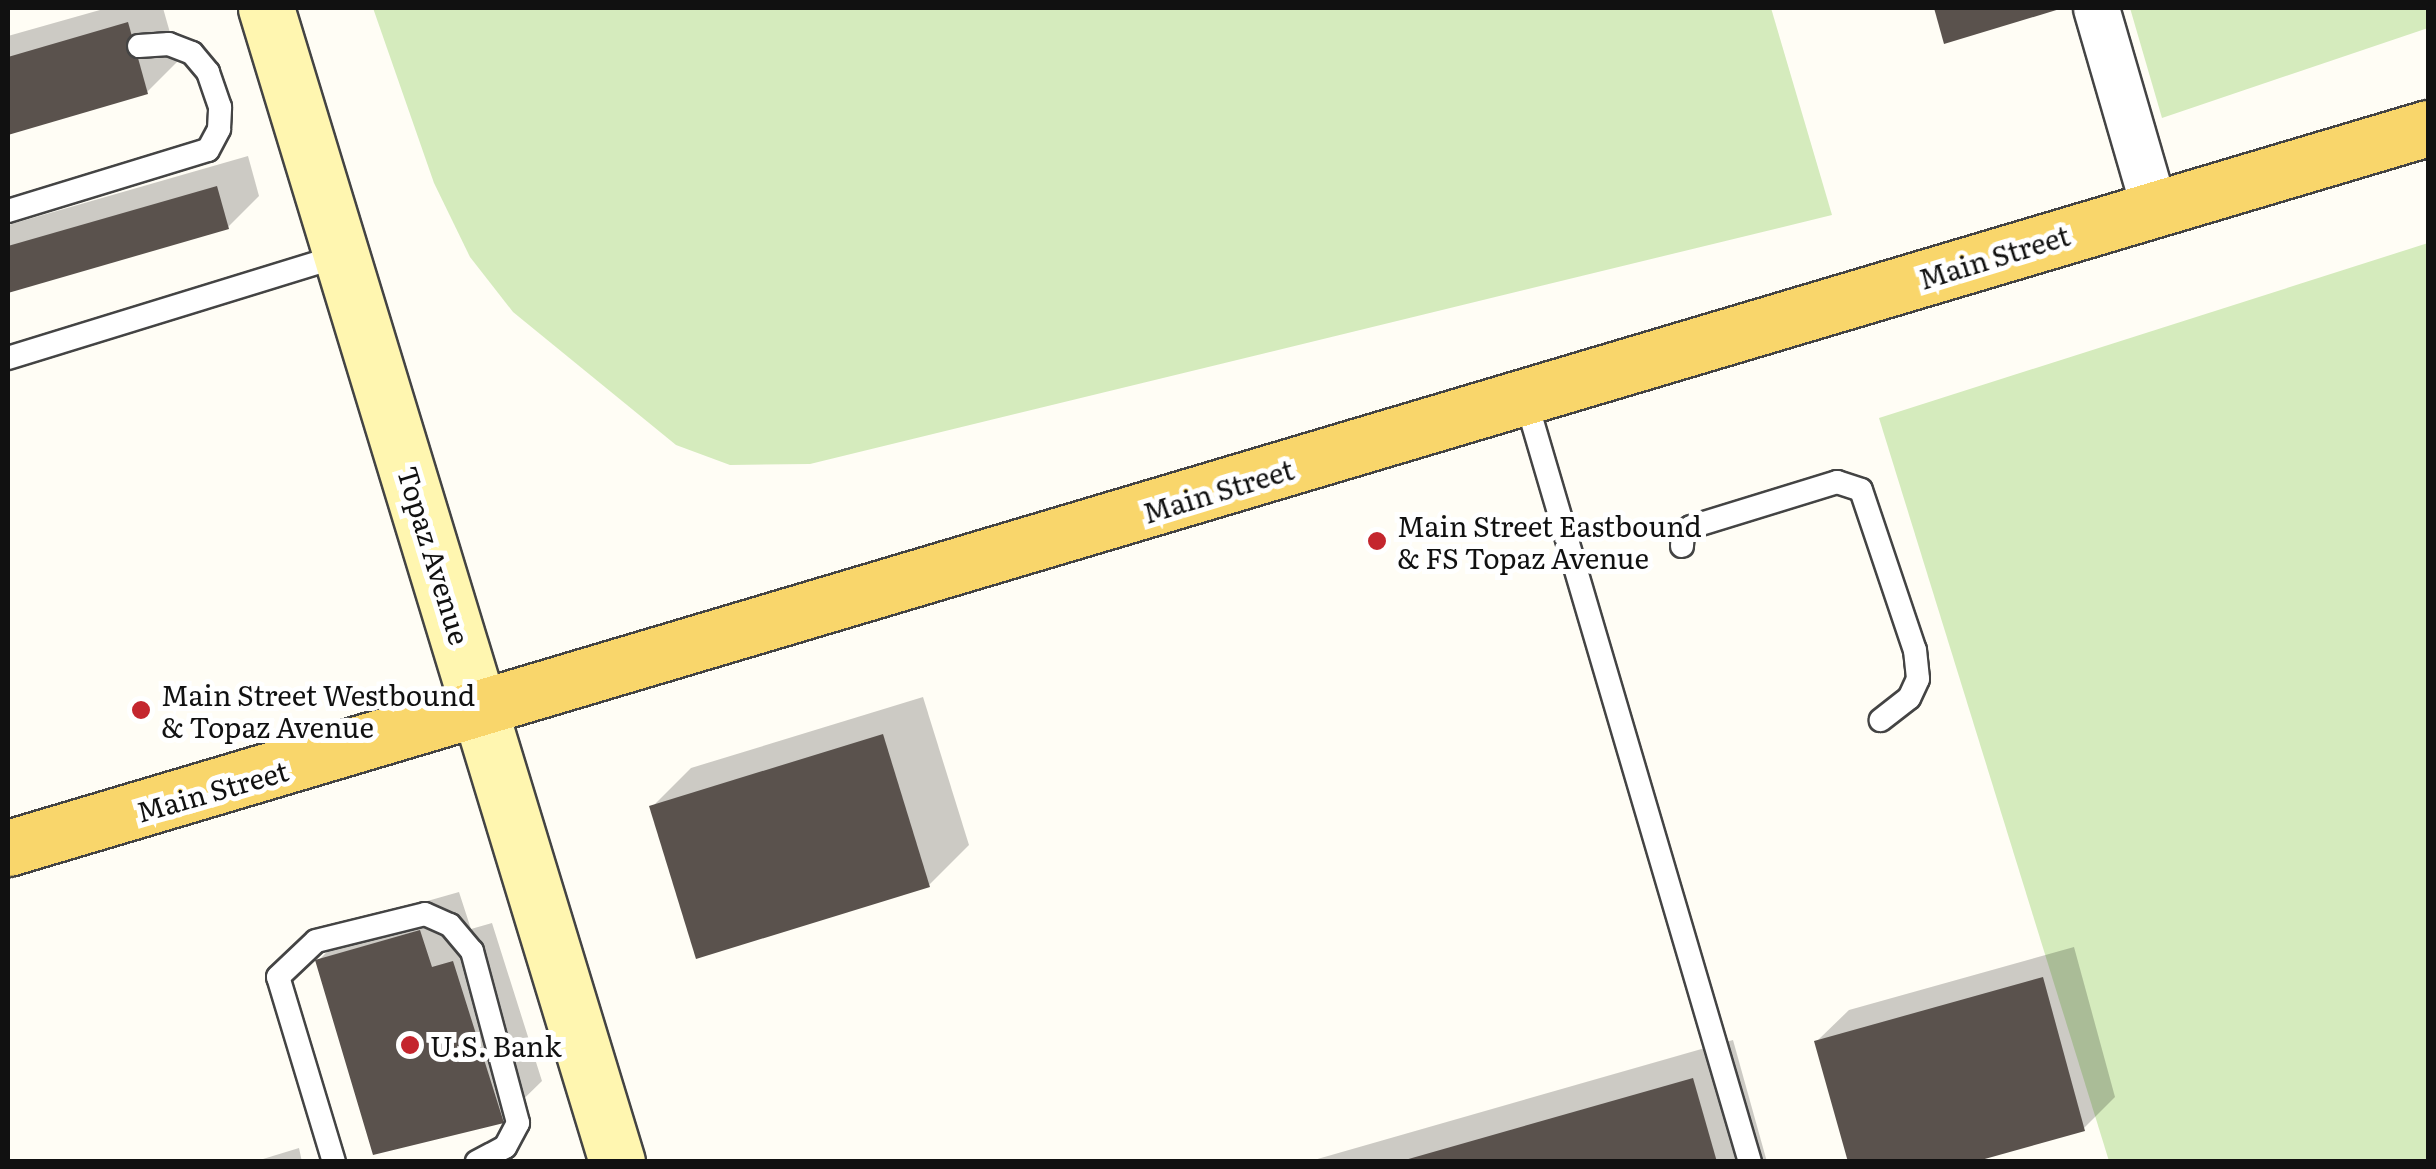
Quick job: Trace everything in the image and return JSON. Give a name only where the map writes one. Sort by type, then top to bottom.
[{"type":"main road","name":"Main Street","points":[[8,848],[484,711],[2428,128]]},
{"type":"street","name":"Topaz Avenue","points":[[266,8],[484,711],[617,1162]]},
{"type":"street","points":[[2096,8],[2154,208]]},
{"type":"lane","points":[[8,211],[208,150],[220,129],[220,107],[208,72],[192,53],[169,44],[139,46]]},
{"type":"lane","points":[[8,358],[343,255]]},
{"type":"lane","points":[[1525,397],[1750,1162]]},
{"type":"lane","points":[[1682,546],[1683,532],[1691,527],[1837,482],[1861,490],[1915,650],[1918,679],[1909,698],[1880,720]]},
{"type":"lane","points":[[334,1162],[278,977],[316,941],[424,914],[450,925],[472,951],[518,1123],[505,1147],[478,1162]]},
{"type":"green space","points":[[373,8],[1771,8],[1832,215],[810,464],[730,465],[676,445],[513,312],[470,257],[434,183]]},
{"type":"green space","points":[[2130,8],[2428,8],[2428,28],[2162,118]]},
{"type":"green space","points":[[2428,243],[2428,1161],[2109,1161],[1879,418]]},
{"type":"building","points":[[1934,8],[2063,8],[1944,44]]},
{"type":"building","points":[[128,22],[148,94],[8,135],[8,57]]},
{"type":"building","points":[[217,186],[229,229],[8,293],[8,246]]},
{"type":"building","points":[[883,734],[930,887],[696,959],[649,806]]},
{"type":"building","name":"U.S. Bank","points":[[420,930],[432,967],[453,961],[504,1123],[373,1155],[315,960]]},
{"type":"building","points":[[2043,977],[2085,1131],[1974,1162],[1848,1162],[1814,1041]]},
{"type":"building","points":[[1693,1078],[1717,1162],[1405,1162],[1405,1160]]},
{"type":"place","name":"Main Street Eastbound & FS Topaz Avenue","points":[[1377,541]]},
{"type":"place","name":"Main Street Westbound & Topaz Avenue","points":[[141,710]]},
{"type":"place","name":"U.S. Bank","points":[[410,1045]]}]
